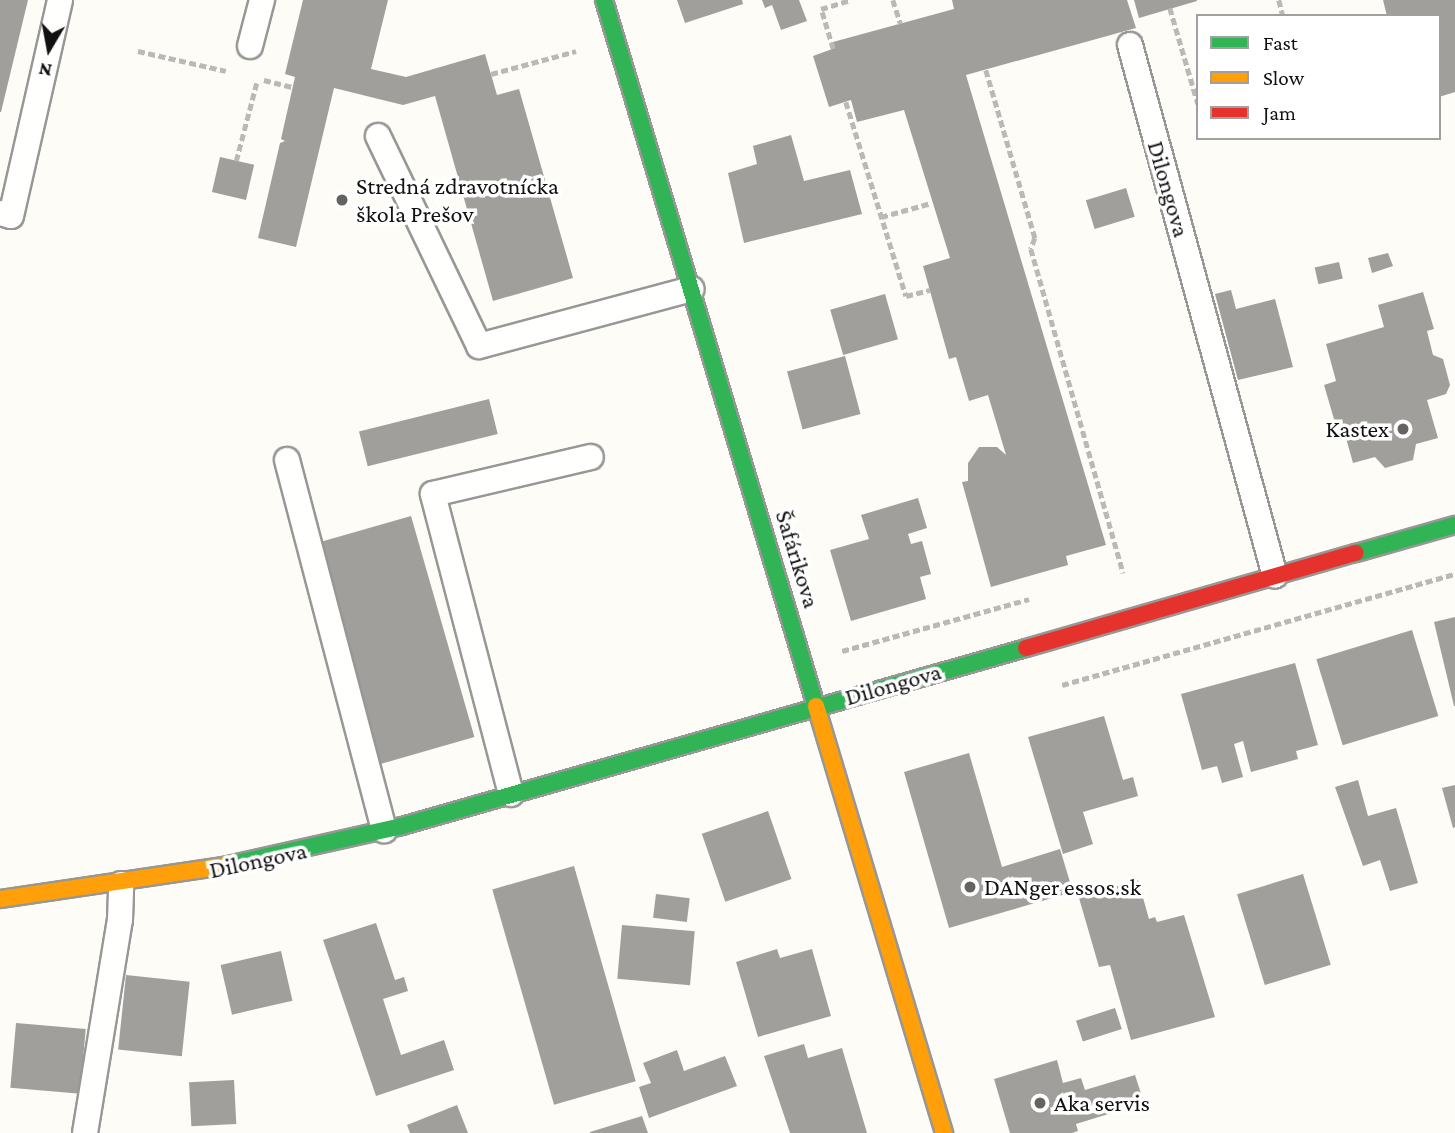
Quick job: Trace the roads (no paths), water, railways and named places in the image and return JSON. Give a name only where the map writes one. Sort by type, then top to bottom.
[{"type":"street","name":"Šafárikova","points":[[604,0],[819,705],[944,1133]]},
{"type":"street","name":"Dilongova","points":[[0,899],[121,884],[251,862],[384,831],[1455,525]]},
{"type":"lane","points":[[0,213],[11,216],[60,0]]},
{"type":"lane","points":[[250,46],[262,0]]},
{"type":"lane","name":"Dilongova","points":[[1130,45],[1275,576]]},
{"type":"lane","points":[[378,136],[479,346],[692,289]]},
{"type":"lane","points":[[511,793],[433,494],[591,457]]},
{"type":"lane","points":[[287,460],[384,831]]},
{"type":"lane","points":[[85,1133],[120,920],[121,884]]},
{"type":"place","name":"Stredná zdravotnícka škola Prešov","points":[[342,200]]},
{"type":"place","name":"Kastex","points":[[1403,429]]},
{"type":"place","name":"DANger essos.sk","points":[[970,887]]},
{"type":"place","name":"Aka servis","points":[[1040,1103]]}]
